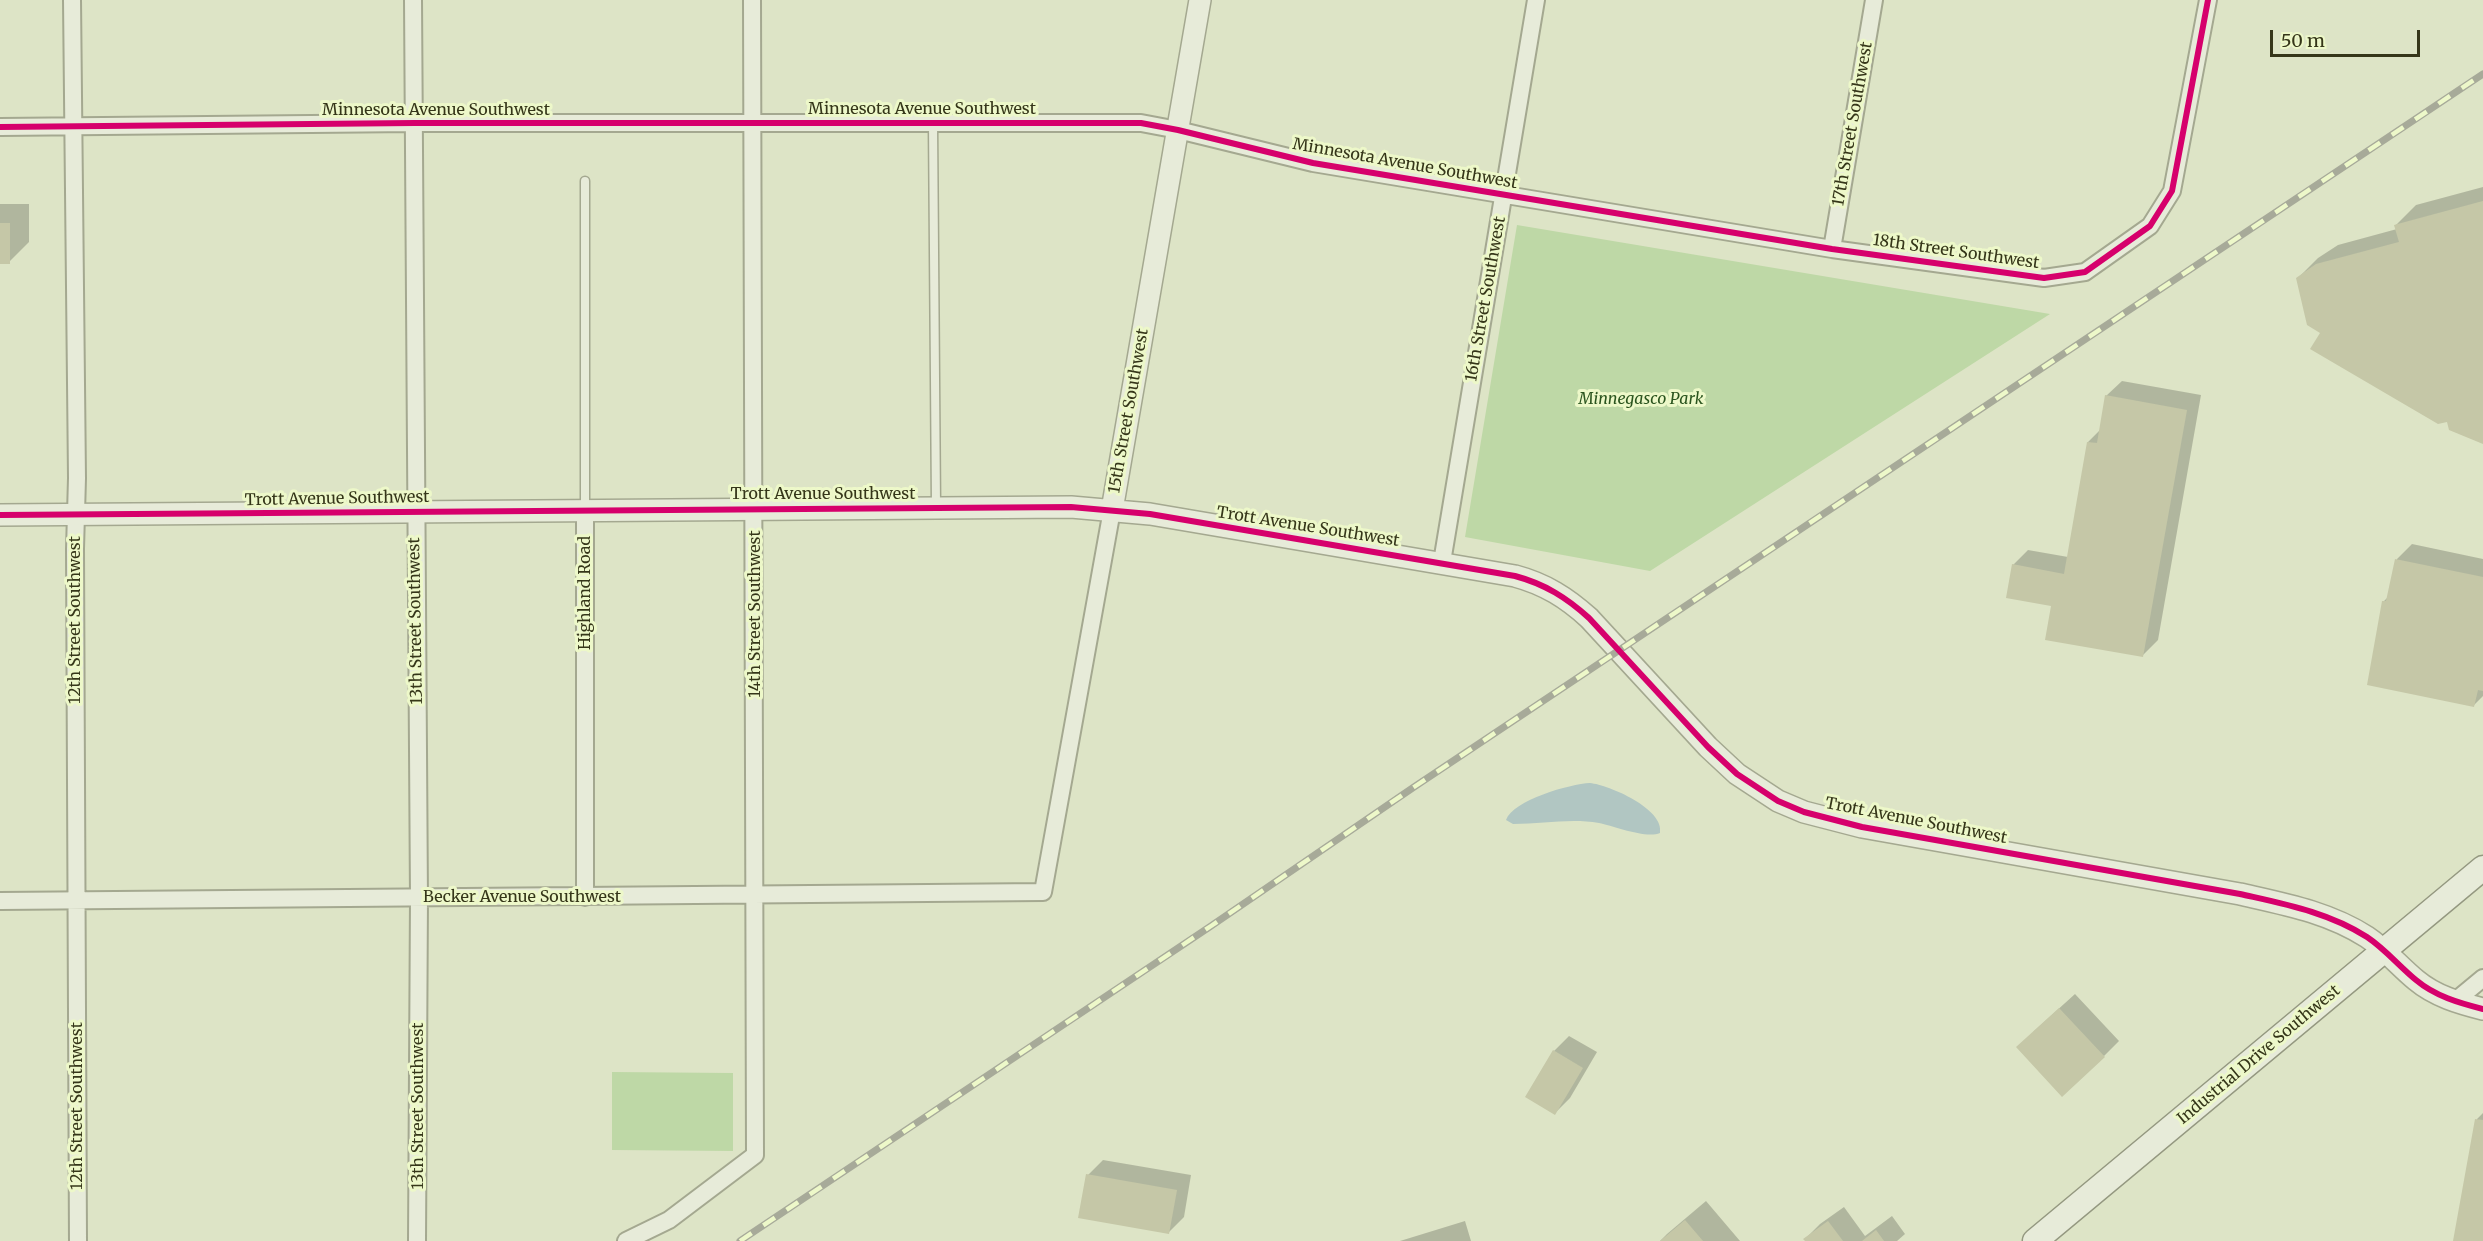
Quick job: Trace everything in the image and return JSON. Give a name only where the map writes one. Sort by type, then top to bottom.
[{"type":"main road","name":"Industrial Drive Southwest","points":[[2035,1241],[2483,868]]},
{"type":"street","name":"12th Street Southwest","points":[[72,0],[78,1241]]},
{"type":"street","name":"13th Street Southwest","points":[[413,0],[419,898],[417,1241]]},
{"type":"street","name":"14th Street Southwest","points":[[626,1241],[669,1220],[755,1155],[752,0]]},
{"type":"street","name":"15th Street Southwest","points":[[1044,892],[1200,0]]},
{"type":"street","name":"16th Street Southwest","points":[[1442,562],[1536,0]]},
{"type":"street","name":"17th Street Southwest","points":[[1832,249],[1874,0]]},
{"type":"street","name":"18th Street Southwest","points":[[1832,249],[2044,278],[2085,272],[2150,226],[2172,191],[2208,0]]},
{"type":"street","name":"Minnesota Avenue Southwest","points":[[0,127],[414,123],[1141,123],[1313,164],[1832,249]]},
{"type":"street","name":"Trott Avenue Southwest","points":[[0,515],[1071,507],[1150,514],[1442,562],[1533,581],[1572,603],[1589,618],[1708,747],[1737,774],[1778,801],[1804,812],[1862,827],[2240,894],[2327,916],[2352,928],[2385,950],[2416,980],[2454,1002],[2483,1010]]},
{"type":"street","name":"Highland Road","points":[[585,510],[585,897]]},
{"type":"street","name":"Becker Avenue Southwest","points":[[0,902],[1044,892]]},
{"type":"street","points":[[2454,1002],[2483,978]]},
{"type":"lane","points":[[933,123],[936,507]]},
{"type":"lane","name":"Highland Road","points":[[585,181],[585,510]]},
{"type":"green space","name":"Minnegasco Park","points":[[1517,225],[2050,314],[1650,571],[1465,537]]},
{"type":"green space","points":[[612,1072],[733,1073],[733,1151],[612,1150]]},
{"type":"shaded area","points":[[1590,783],[1622,793],[1645,807],[1654,815],[1659,824],[1660,833],[1639,833],[1588,822],[1513,824],[1506,820],[1519,806],[1543,794],[1569,786]]},
{"type":"building","points":[[2483,201],[2483,444],[2449,430],[2447,422],[2438,424],[2310,349],[2320,333],[2307,325],[2296,278],[2316,264],[2399,242],[2394,225]]},
{"type":"building","points":[[0,223],[10,223],[10,264],[0,264]]},
{"type":"building","points":[[2105,395],[2187,410],[2143,657],[2045,640],[2051,606],[2006,598],[2012,564],[2064,574],[2087,442],[2097,443]]},
{"type":"building","points":[[2395,559],[2483,577],[2483,691],[2478,690],[2474,707],[2367,685],[2382,601],[2386,601]]},
{"type":"building","points":[[2059,1008],[2105,1057],[2062,1097],[2016,1047]]},
{"type":"building","points":[[1553,1050],[1583,1068],[1555,1115],[1525,1097]]},
{"type":"building","points":[[2475,1119],[2483,1120],[2483,1241],[2453,1241]]},
{"type":"building","points":[[1086,1174],[1177,1190],[1169,1234],[1078,1218]]},
{"type":"building","points":[[1685,1220],[1703,1241],[1660,1241]]},
{"type":"building","points":[[1828,1221],[1843,1241],[1805,1241],[1803,1239]]},
{"type":"building","points":[[1876,1230],[1884,1241],[1862,1241]]},
{"type":"railway","points":[[740,1241],[1211,926],[1414,787],[2483,74]]},
{"type":"cycle path","points":[[0,127],[414,123],[1141,123],[1313,163],[1832,249],[2044,278],[2085,272],[2150,226],[2172,191],[2208,0]]},
{"type":"cycle path","points":[[0,515],[1071,507],[1150,514],[1515,576],[1546,588],[1581,611],[1708,747],[1737,774],[1778,801],[1804,812],[1862,827],[2240,894],[2305,910],[2337,921],[2367,937],[2416,980],[2439,995],[2483,1009]]}]
